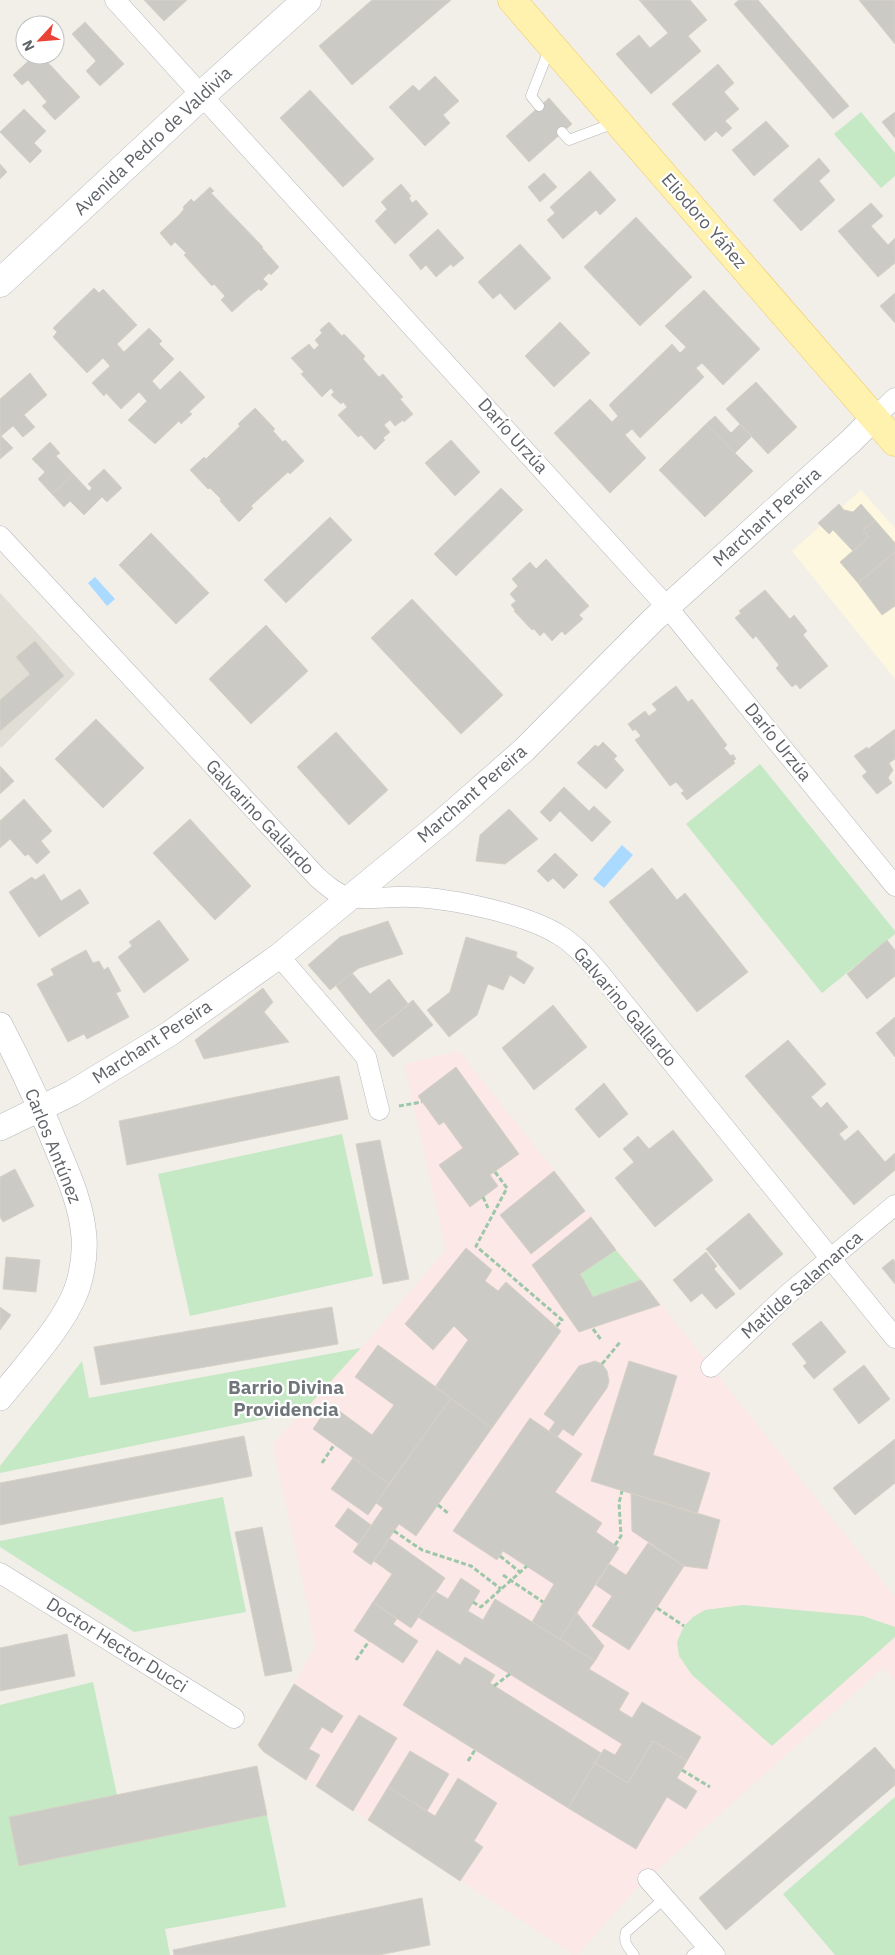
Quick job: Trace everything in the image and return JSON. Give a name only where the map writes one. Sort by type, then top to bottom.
[{"type":"main road","name":"Avenida Pedro de Valdivia","points":[[3,276],[308,0]]},
{"type":"main road","name":"Eliodoro Yáñez","points":[[512,0],[895,442]]},
{"type":"street","name":"Darío Urzúa","points":[[115,0],[668,608],[895,886]]},
{"type":"street","name":"Marchant Pereira","points":[[0,1128],[72,1093],[169,1034],[279,956],[449,816],[524,750],[653,620],[851,441],[895,398]]},
{"type":"street","name":"Galvarino Gallardo","points":[[0,536],[317,877],[328,886],[349,897],[410,896],[454,901],[526,920],[562,936],[575,947],[602,976],[895,1338]]},
{"type":"street","points":[[279,956],[366,1057],[379,1110]]},
{"type":"street","name":"Carlos Antúnez","points":[[0,1025],[40,1108],[71,1182],[84,1236],[84,1260],[79,1283],[71,1303],[60,1321],[0,1398]]},
{"type":"street","name":"Matilde Salamanca","points":[[710,1367],[765,1314],[895,1205]]},
{"type":"street","name":"Doctor Hector Ducci","points":[[0,1573],[234,1718]]},
{"type":"street","points":[[648,1879],[665,1898],[704,1952]]},
{"type":"lane","points":[[539,106],[531,96],[551,44]]},
{"type":"lane","points":[[562,132],[569,140],[618,121]]},
{"type":"lane","points":[[634,1955],[625,1944],[626,1932],[665,1898]]},
{"type":"path","points":[[495,1172],[507,1188],[476,1246],[562,1320],[556,1328]]},
{"type":"path","points":[[483,1197],[488,1208]]},
{"type":"path","points":[[593,1329],[602,1341]]},
{"type":"path","points":[[602,1364],[621,1341]]},
{"type":"path","points":[[322,1463],[334,1445]]},
{"type":"path","points":[[615,1545],[622,1536],[618,1503],[622,1490]]},
{"type":"path","points":[[438,1505],[449,1514]]},
{"type":"path","points":[[394,1531],[422,1550],[471,1566],[501,1589]]},
{"type":"path","points":[[500,1556],[520,1572]]},
{"type":"path","points":[[473,1602],[481,1607],[527,1566]]},
{"type":"path","points":[[503,1575],[543,1602]]},
{"type":"path","points":[[657,1608],[684,1626]]},
{"type":"path","points":[[356,1660],[369,1641]]},
{"type":"path","points":[[494,1686],[510,1674]]},
{"type":"path","points":[[468,1761],[475,1750]]},
{"type":"path","points":[[682,1770],[710,1787]]},
{"type":"shaded area","points":[[861,490],[895,528],[895,679],[792,551]]},
{"type":"shaded area","points":[[0,593],[75,674],[1,748],[0,746]]},
{"type":"shaded area","points":[[459,1051],[895,1597],[895,1681],[883,1668],[633,1892],[578,1955],[574,1955],[264,1752],[258,1745],[316,1646],[273,1444],[361,1348],[446,1250],[404,1064]]},
{"type":"green space","points":[[861,112],[895,153],[895,176],[881,188],[834,134]]},
{"type":"green space","points":[[760,764],[895,931],[895,934],[822,993],[686,824]]},
{"type":"green space","points":[[342,1134],[373,1276],[190,1316],[158,1174]]},
{"type":"green space","points":[[616,1250],[641,1280],[593,1297],[580,1274]]},
{"type":"green space","points":[[361,1348],[304,1411],[0,1473],[0,1466],[82,1361],[89,1398]]},
{"type":"green space","points":[[223,1497],[246,1612],[134,1632],[0,1547],[0,1541]]},
{"type":"green space","points":[[743,1605],[863,1616],[895,1627],[895,1637],[772,1746],[692,1675],[679,1656],[677,1642],[684,1626],[693,1617],[705,1610]]},
{"type":"green space","points":[[93,1682],[117,1795],[9,1817],[20,1866],[267,1815],[286,1907],[165,1929],[170,1955],[0,1955],[0,1705]]},
{"type":"green space","points":[[895,1797],[895,1955],[835,1955],[783,1894]]},
{"type":"water","points":[[95,577],[115,599],[107,606],[88,583]]},
{"type":"water","points":[[622,845],[633,855],[604,888],[593,879]]},
{"type":"building","points":[[144,0],[187,0],[164,21]]},
{"type":"building","points":[[372,0],[451,0],[352,85],[319,46]]},
{"type":"building","points":[[639,0],[690,0],[707,20],[688,36],[701,51],[651,94],[616,54],[639,35],[650,48],[668,33]]},
{"type":"building","points":[[739,0],[758,0],[849,106],[833,119],[734,4]]},
{"type":"building","points":[[859,0],[895,0],[895,44]]},
{"type":"building","points":[[85,22],[124,64],[100,86],[86,71],[96,61],[72,34]]},
{"type":"building","points":[[718,64],[734,83],[724,92],[739,109],[725,121],[732,128],[722,137],[716,131],[705,141],[672,104]]},
{"type":"building","points":[[24,65],[50,65],[80,97],[55,120],[42,106],[47,102],[28,80],[22,85],[13,75]]},
{"type":"building","points":[[435,76],[459,101],[443,115],[450,123],[425,146],[389,107],[413,85],[419,91]]},
{"type":"building","points":[[310,90],[374,159],[343,187],[280,118]]},
{"type":"building","points":[[549,98],[572,124],[529,162],[506,136]]},
{"type":"building","points":[[24,109],[46,131],[34,143],[42,151],[30,163],[0,132]]},
{"type":"building","points":[[895,112],[895,138],[882,122]]},
{"type":"building","points":[[766,121],[789,146],[754,176],[732,150]]},
{"type":"building","points":[[819,158],[830,171],[819,181],[835,200],[801,231],[773,200]]},
{"type":"building","points":[[0,164],[7,172],[0,179]]},
{"type":"building","points":[[590,171],[616,200],[600,215],[596,210],[563,239],[547,220],[555,213],[550,207]]},
{"type":"building","points":[[544,173],[557,187],[540,202],[528,187]]},
{"type":"building","points":[[401,184],[411,196],[409,198],[412,203],[416,200],[428,214],[395,244],[375,221],[387,209],[381,202]]},
{"type":"building","points":[[210,187],[214,191],[211,193],[263,247],[279,267],[271,275],[269,273],[263,279],[268,284],[261,291],[259,289],[232,312],[221,300],[225,296],[214,284],[212,286],[184,255],[186,253],[175,242],[171,246],[160,233],[179,215],[184,209],[183,207],[191,199],[194,202]]},
{"type":"building","points":[[871,203],[883,216],[871,226],[888,245],[895,238],[895,263],[878,277],[838,231]]},
{"type":"building","points":[[636,217],[692,277],[640,326],[584,267]]},
{"type":"building","points":[[438,229],[464,258],[453,267],[451,264],[436,277],[426,265],[421,270],[409,255]]},
{"type":"building","points":[[520,244],[551,278],[515,310],[500,293],[493,299],[478,282]]},
{"type":"building","points":[[94,288],[99,293],[103,289],[137,325],[117,344],[124,352],[149,328],[162,341],[159,344],[174,359],[152,381],[160,390],[180,371],[205,397],[189,412],[192,414],[181,424],[179,421],[155,444],[128,420],[147,401],[139,392],[121,409],[106,393],[104,396],[92,383],[110,366],[103,358],[87,373],[53,337],[57,332],[53,328]]},
{"type":"building","points":[[704,290],[760,349],[723,385],[702,363],[696,368],[704,377],[640,438],[632,429],[625,435],[646,458],[610,493],[554,433],[590,399],[612,422],[618,416],[609,405],[672,344],[680,353],[686,347],[665,326]]},
{"type":"building","points":[[895,293],[895,323],[880,306]]},
{"type":"building","points":[[329,322],[342,336],[344,334],[365,356],[363,359],[379,377],[383,374],[403,397],[400,399],[413,414],[404,422],[403,420],[395,426],[390,420],[384,425],[390,432],[383,438],[385,440],[375,450],[361,435],[358,437],[338,415],[347,407],[343,402],[341,404],[331,395],[334,392],[331,388],[322,397],[301,374],[304,372],[291,358],[309,344],[314,350],[319,345],[315,340],[322,333],[320,330]]},
{"type":"building","points":[[560,322],[590,353],[554,387],[525,356]]},
{"type":"building","points":[[30,373],[47,395],[24,415],[35,427],[23,437],[13,426],[1,436],[13,448],[0,459],[0,399]]},
{"type":"building","points":[[756,382],[797,427],[768,454],[726,409]]},
{"type":"building","points":[[255,408],[275,429],[273,431],[283,442],[285,440],[304,461],[290,474],[288,472],[251,506],[253,508],[239,522],[220,501],[221,499],[210,488],[208,489],[190,470],[204,457],[206,459],[240,426],[238,424]]},
{"type":"building","points":[[715,416],[731,433],[740,424],[752,436],[735,453],[706,424]]},
{"type":"building","points":[[706,424],[753,471],[705,517],[659,470]]},
{"type":"building","points":[[451,440],[480,472],[455,496],[425,463]]},
{"type":"building","points":[[50,442],[60,453],[56,456],[73,474],[52,494],[38,479],[45,472],[32,459]]},
{"type":"building","points":[[104,469],[122,488],[107,502],[102,497],[84,515],[70,501],[64,507],[52,494],[73,474],[89,491],[92,488],[88,484]]},
{"type":"building","points":[[501,488],[523,510],[456,576],[434,554]]},
{"type":"building","points":[[839,504],[844,510],[853,512],[861,504],[875,520],[863,530],[869,537],[853,551],[833,530],[829,534],[818,523]]},
{"type":"building","points":[[330,517],[352,540],[286,603],[264,580]]},
{"type":"building","points":[[875,520],[895,543],[895,552],[858,583],[840,562],[869,537],[863,530]]},
{"type":"building","points":[[151,533],[209,593],[176,624],[119,565]]},
{"type":"building","points":[[895,552],[895,606],[882,615],[858,583]]},
{"type":"building","points":[[546,559],[589,606],[579,615],[583,619],[565,635],[562,631],[552,641],[544,632],[540,636],[534,629],[532,630],[514,611],[511,605],[516,601],[510,594],[518,586],[512,579],[530,562],[536,569]]},
{"type":"building","points":[[765,590],[790,619],[794,615],[807,631],[803,635],[828,666],[800,689],[796,684],[792,687],[776,668],[779,665],[756,636],[753,639],[735,618],[741,613],[739,611]]},
{"type":"building","points":[[412,599],[503,695],[461,734],[371,638]]},
{"type":"building","points":[[266,625],[308,671],[251,724],[209,679]]},
{"type":"building","points":[[35,641],[64,676],[0,731],[0,700],[30,674],[16,657]]},
{"type":"building","points":[[676,686],[688,702],[692,699],[727,745],[724,748],[731,756],[733,754],[736,759],[733,761],[735,763],[687,800],[681,793],[684,791],[676,782],[670,786],[635,740],[641,736],[635,729],[633,731],[628,724],[645,711],[649,716],[657,710],[652,704]]},
{"type":"building","points":[[96,719],[144,768],[103,808],[55,759]]},
{"type":"building","points":[[895,729],[895,759],[889,763],[893,770],[888,778],[892,783],[877,794],[862,776],[867,772],[854,756],[867,747],[868,749]]},
{"type":"building","points":[[336,732],[388,790],[349,825],[297,767]]},
{"type":"building","points":[[603,742],[617,756],[614,759],[624,770],[606,789],[577,763],[595,745],[598,747]]},
{"type":"building","points":[[0,766],[14,781],[0,794]]},
{"type":"building","points":[[564,787],[589,811],[594,806],[611,822],[592,842],[560,811],[550,822],[540,812]]},
{"type":"building","points":[[24,799],[52,831],[41,841],[50,852],[37,864],[28,854],[25,856],[10,839],[0,848],[0,821]]},
{"type":"building","points":[[509,809],[538,839],[505,864],[476,861],[480,835]]},
{"type":"building","points":[[190,819],[251,886],[215,920],[153,853]]},
{"type":"building","points":[[555,853],[578,875],[564,889],[553,878],[548,882],[537,871]]},
{"type":"building","points":[[652,868],[677,900],[685,893],[748,972],[697,1012],[609,902]]},
{"type":"building","points":[[44,874],[61,901],[80,889],[89,903],[39,937],[9,892],[32,877],[35,880]]},
{"type":"building","points":[[159,920],[189,960],[144,993],[118,957],[132,946],[129,942]]},
{"type":"building","points":[[388,921],[403,954],[359,968],[330,990],[308,965],[340,937]]},
{"type":"building","points":[[466,937],[517,952],[516,957],[534,968],[524,984],[510,975],[503,990],[488,984],[477,1015],[449,1037],[427,1010],[450,992]]},
{"type":"building","points":[[887,940],[895,950],[895,976],[867,999],[847,974]]},
{"type":"building","points":[[86,950],[93,963],[99,961],[104,970],[108,967],[121,991],[116,993],[129,1017],[87,1039],[84,1034],[68,1042],[37,984],[54,975],[51,969]]},
{"type":"building","points":[[352,973],[370,994],[389,979],[409,1005],[373,1033],[336,986]]},
{"type":"building","points":[[263,988],[273,1002],[264,1012],[289,1042],[204,1059],[195,1040]]},
{"type":"building","points":[[413,1000],[433,1025],[393,1057],[373,1033]]},
{"type":"building","points":[[553,1005],[587,1047],[534,1090],[502,1048]]},
{"type":"building","points":[[895,1017],[895,1057],[876,1033]]},
{"type":"building","points":[[788,1040],[826,1084],[811,1097],[821,1108],[827,1102],[848,1127],[839,1134],[845,1141],[858,1130],[885,1162],[895,1153],[895,1170],[854,1205],[745,1076]]},
{"type":"building","points":[[456,1067],[519,1154],[490,1175],[498,1186],[470,1207],[439,1165],[463,1148],[444,1122],[439,1125],[418,1096]]},
{"type":"building","points":[[339,1076],[348,1119],[127,1165],[119,1121]]},
{"type":"building","points":[[604,1083],[628,1114],[599,1138],[575,1109]]},
{"type":"building","points":[[673,1130],[713,1180],[655,1227],[615,1178],[634,1162],[623,1149],[638,1136],[649,1149]]},
{"type":"building","points":[[380,1140],[409,1279],[383,1284],[356,1144]]},
{"type":"building","points":[[15,1169],[34,1206],[3,1222],[0,1217],[0,1177]]},
{"type":"building","points":[[554,1171],[585,1211],[531,1254],[500,1215]]},
{"type":"building","points":[[749,1213],[783,1254],[740,1290],[706,1249]]},
{"type":"building","points":[[591,1217],[616,1250],[580,1274],[593,1297],[641,1280],[660,1305],[579,1332],[532,1265]]},
{"type":"building","points":[[466,1248],[492,1270],[485,1281],[498,1291],[506,1282],[561,1331],[492,1428],[435,1387],[468,1340],[454,1326],[433,1350],[405,1324]]},
{"type":"building","points":[[706,1252],[717,1266],[714,1269],[735,1294],[716,1309],[702,1293],[691,1302],[673,1280]]},
{"type":"building","points":[[6,1257],[40,1260],[36,1292],[3,1289]]},
{"type":"building","points":[[893,1259],[895,1262],[895,1284],[882,1268]]},
{"type":"building","points":[[0,1307],[11,1315],[0,1330]]},
{"type":"building","points":[[332,1307],[338,1344],[101,1385],[94,1347]]},
{"type":"building","points":[[821,1321],[846,1352],[814,1379],[803,1366],[807,1363],[792,1344]]},
{"type":"building","points":[[378,1345],[451,1398],[389,1484],[313,1429],[330,1404],[372,1435],[394,1405],[355,1377]]},
{"type":"building","points":[[595,1361],[602,1364],[607,1371],[609,1381],[607,1388],[573,1436],[563,1429],[557,1437],[549,1431],[555,1422],[544,1414],[579,1366]]},
{"type":"building","points":[[629,1361],[677,1376],[653,1455],[710,1473],[697,1514],[591,1481]]},
{"type":"building","points":[[864,1365],[890,1399],[859,1424],[833,1389]]},
{"type":"building","points":[[451,1398],[492,1428],[416,1536],[399,1524],[371,1565],[353,1552],[383,1508],[376,1503]]},
{"type":"building","points":[[530,1418],[582,1454],[555,1492],[602,1523],[596,1532],[619,1548],[560,1639],[532,1622],[554,1584],[503,1551],[497,1560],[453,1531]]},
{"type":"building","points":[[244,1436],[252,1476],[0,1525],[0,1483]]},
{"type":"building","points":[[895,1439],[895,1483],[855,1515],[833,1488]]},
{"type":"building","points":[[353,1458],[389,1484],[368,1515],[331,1489]]},
{"type":"building","points":[[631,1493],[720,1520],[707,1569],[684,1566],[632,1531]]},
{"type":"building","points":[[348,1508],[371,1525],[359,1544],[335,1526]]},
{"type":"building","points":[[262,1527],[292,1671],[265,1676],[235,1532]]},
{"type":"building","points":[[389,1538],[445,1578],[411,1628],[373,1602],[392,1574],[374,1561]]},
{"type":"building","points":[[648,1543],[684,1566],[629,1650],[592,1626],[612,1596],[596,1585],[609,1564],[626,1575]]},
{"type":"building","points":[[461,1578],[480,1591],[468,1611],[483,1620],[495,1599],[595,1661],[589,1669],[629,1693],[619,1710],[632,1718],[642,1702],[701,1737],[687,1761],[653,1741],[628,1783],[595,1763],[604,1749],[615,1755],[622,1744],[418,1617],[436,1592],[448,1599]]},
{"type":"building","points":[[373,1602],[397,1619],[393,1624],[418,1641],[403,1663],[354,1631]]},
{"type":"building","points":[[577,1613],[604,1646],[595,1661],[560,1639]]},
{"type":"building","points":[[67,1634],[75,1676],[0,1691],[0,1648]]},
{"type":"building","points":[[437,1650],[460,1665],[465,1657],[495,1675],[490,1683],[601,1753],[568,1808],[403,1705]]},
{"type":"building","points":[[294,1684],[343,1716],[332,1733],[322,1727],[309,1749],[320,1755],[306,1780],[264,1752],[258,1745]]},
{"type":"building","points":[[359,1715],[397,1738],[353,1811],[316,1786]]},
{"type":"building","points":[[653,1741],[687,1761],[677,1778],[697,1791],[686,1809],[667,1797],[636,1849],[568,1808],[595,1763],[628,1783]]},
{"type":"building","points":[[875,1747],[895,1770],[895,1785],[726,1930],[699,1898]]},
{"type":"building","points":[[410,1751],[449,1774],[427,1811],[388,1787]]},
{"type":"building","points":[[257,1766],[267,1815],[19,1866],[9,1817]]},
{"type":"building","points":[[458,1778],[497,1803],[474,1841],[483,1847],[460,1881],[368,1820],[388,1787],[435,1816]]},
{"type":"building","points":[[422,1898],[430,1945],[379,1955],[174,1955],[173,1950]]},
{"type":"district","name":"Barrio Divina Providencia","points":[[286,1398]]}]
